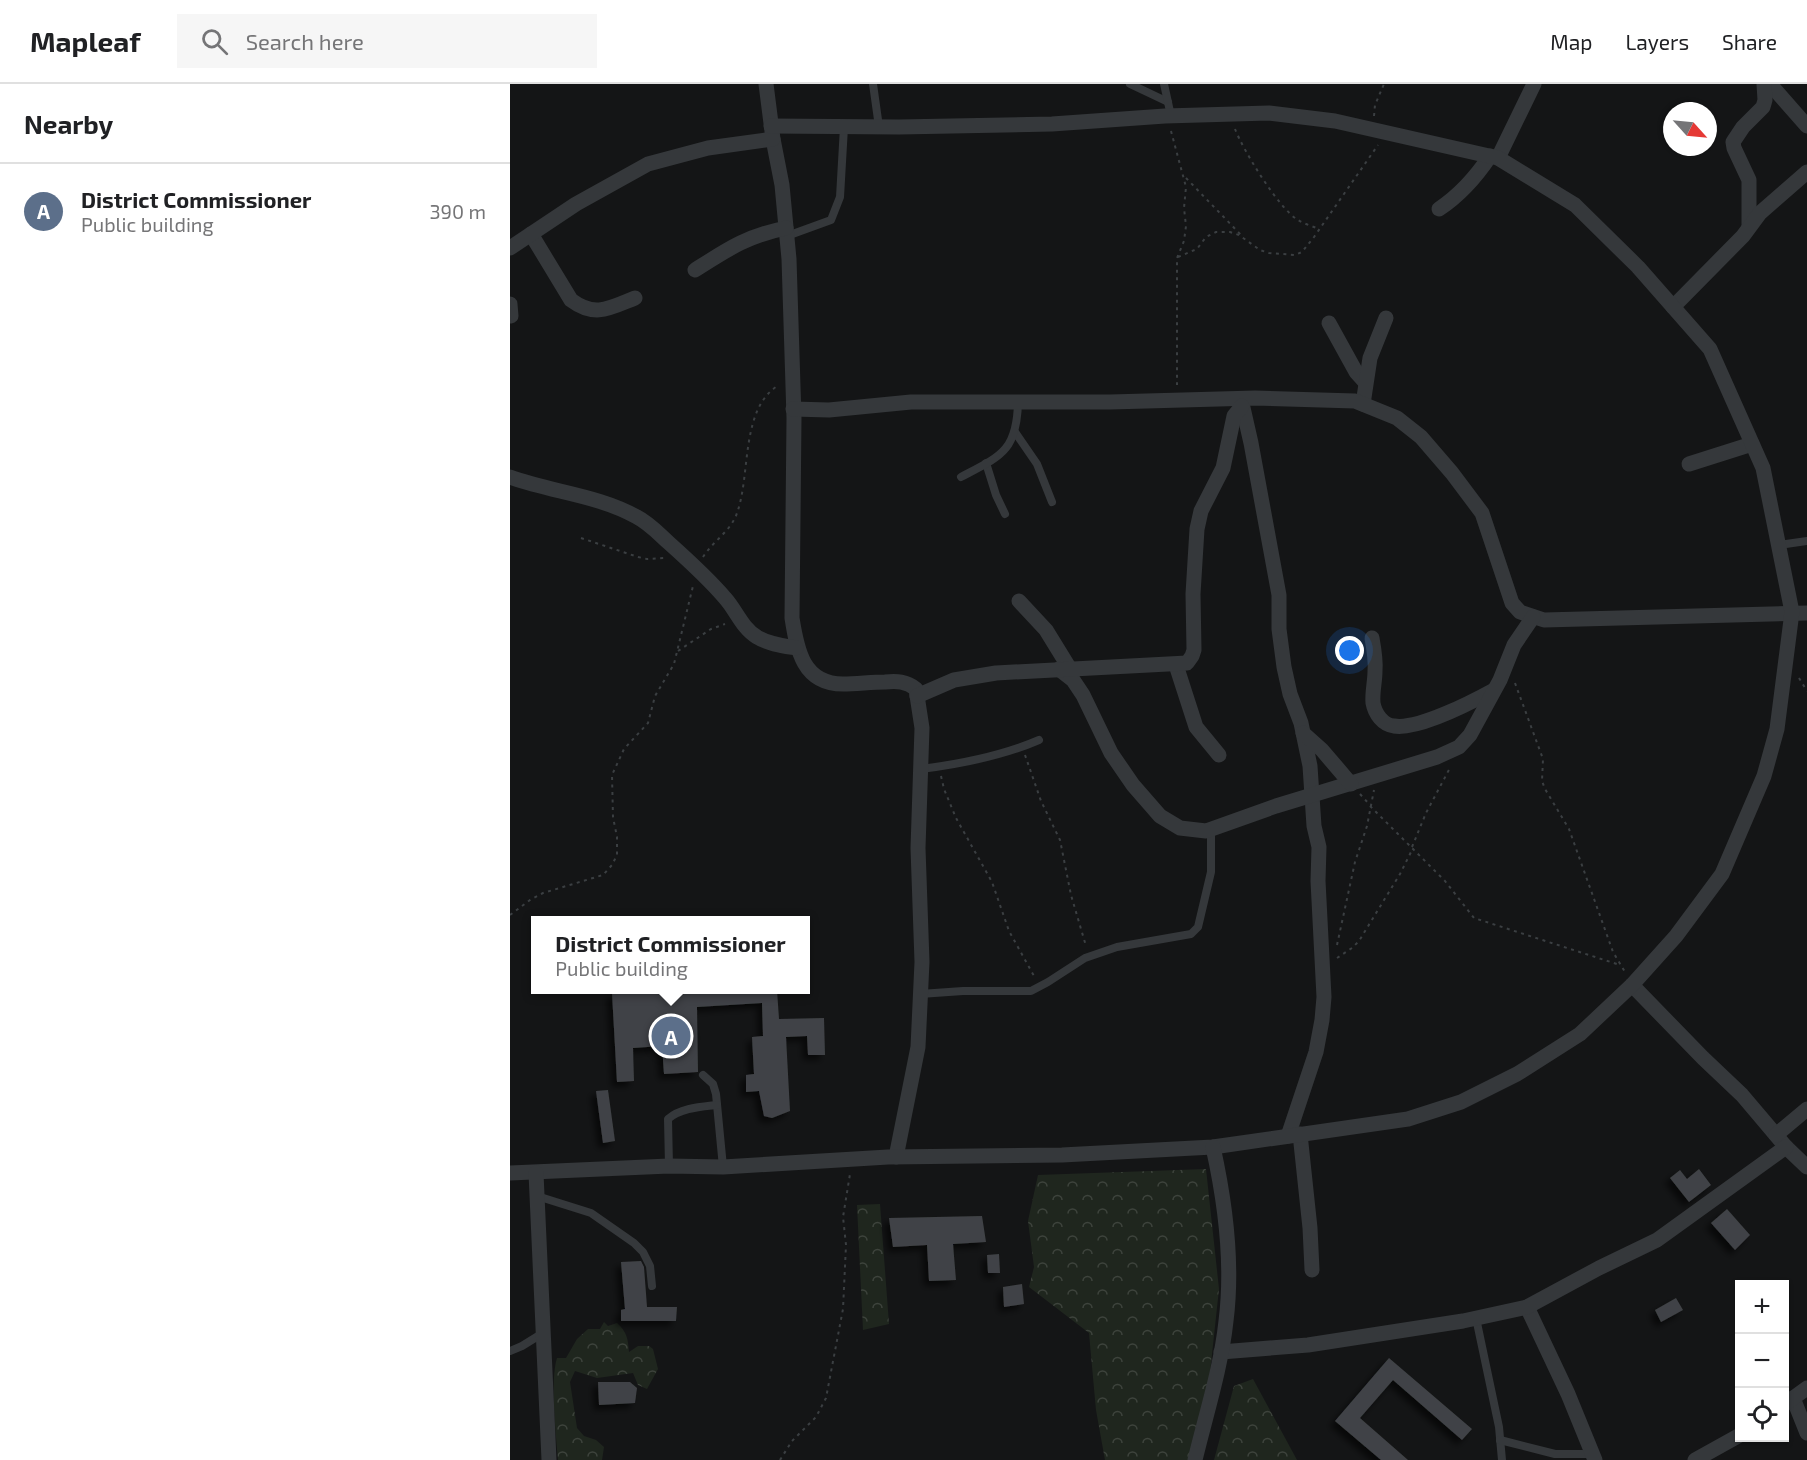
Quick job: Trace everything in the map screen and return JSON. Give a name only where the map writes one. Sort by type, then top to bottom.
[{"type":"street","points":[[766,84],[782,185],[789,260],[793,409],[792,618],[796,648],[804,664],[822,680],[841,684],[900,681],[910,684],[916,689],[922,728],[918,848],[922,962],[918,1047],[896,1157]]},
{"type":"street","points":[[1439,209],[1453,200],[1494,157],[1534,84]]},
{"type":"street","points":[[1749,226],[1749,180],[1733,142],[1743,127],[1763,107],[1764,84]]},
{"type":"street","points":[[1770,84],[1807,126]]},
{"type":"street","points":[[510,248],[576,204],[648,164],[772,132],[844,127],[1052,124],[1168,111],[1269,113],[1335,121],[1494,157],[1575,205],[1638,267],[1710,349],[1763,468],[1779,546],[1799,612],[1777,729],[1764,776],[1722,874],[1676,936],[1634,984],[1580,1034],[1516,1074],[1461,1102],[1408,1119],[1213,1147],[1062,1155],[896,1157],[723,1167],[510,1173]]},
{"type":"street","points":[[1673,307],[1743,236],[1760,213],[1807,172]]},
{"type":"street","points":[[695,270],[737,243],[762,233],[786,232]]},
{"type":"street","points":[[531,234],[571,300],[580,307],[604,310],[635,298]]},
{"type":"street","points":[[1363,404],[1370,358],[1386,318]]},
{"type":"street","points":[[1329,324],[1356,372],[1365,382]]},
{"type":"street","points":[[793,409],[829,410],[911,402],[1355,401],[1397,418],[1421,437],[1452,473],[1482,513],[1512,603],[1520,612],[1544,620],[1799,612]]},
{"type":"street","points":[[917,696],[954,680],[996,673],[1186,663],[1194,650],[1193,594],[1197,529],[1201,510],[1223,468],[1234,416],[1241,402]]},
{"type":"street","points":[[1241,402],[1279,595],[1279,629],[1284,667],[1310,766],[1314,826],[1319,847],[1320,946],[1324,997],[1316,1052],[1294,1135],[1310,1228],[1311,1270]]},
{"type":"street","points":[[1689,464],[1752,444]]},
{"type":"street","points":[[510,477],[538,487],[603,502],[638,517],[697,569],[726,599],[743,624],[756,637],[778,645],[796,648]]},
{"type":"street","points":[[1019,601],[1046,630],[1065,669],[1083,695],[1111,753],[1133,785],[1160,816],[1180,828],[1206,831],[1437,758],[1459,747],[1470,735],[1514,645],[1533,617]]},
{"type":"street","points":[[1372,638],[1376,672],[1373,705],[1379,717],[1387,725],[1396,727],[1455,711],[1494,690]]},
{"type":"street","points":[[1176,665],[1196,727],[1220,755]]},
{"type":"street","points":[[1303,733],[1322,750],[1350,784]]},
{"type":"street","points":[[1634,984],[1702,1058],[1742,1095],[1781,1141],[1807,1167]]},
{"type":"street","points":[[1221,1352],[1308,1345],[1476,1318],[1527,1307],[1599,1268],[1658,1240],[1781,1141],[1806,1111]]},
{"type":"street","points":[[1195,1460],[1221,1352],[1226,1320],[1225,1215],[1213,1147]]},
{"type":"street","points":[[537,1173],[549,1460]]},
{"type":"street","points":[[1527,1307],[1568,1394],[1593,1457]]},
{"type":"street","points":[[1806,1430],[1789,1401],[1807,1388]]},
{"type":"street","points":[[1695,1460],[1735,1438]]},
{"type":"lane","points":[[873,84],[879,127]]},
{"type":"lane","points":[[1130,84],[1168,111]]},
{"type":"lane","points":[[1164,84],[1168,111]]},
{"type":"lane","points":[[786,232],[831,220],[840,197],[844,127]]},
{"type":"lane","points":[[962,477],[1005,450],[1018,424],[1018,402]]},
{"type":"lane","points":[[1015,432],[1037,464],[1052,502]]},
{"type":"lane","points":[[986,464],[996,495],[1005,513]]},
{"type":"lane","points":[[1779,546],[1807,541]]},
{"type":"lane","points":[[921,768],[1002,754],[1039,740]]},
{"type":"lane","points":[[920,994],[963,991],[1031,991],[1089,957],[1117,947],[1186,936],[1194,932],[1198,927],[1211,872],[1211,829]]},
{"type":"lane","points":[[703,1075],[713,1084],[723,1167]]},
{"type":"lane","points":[[669,1167],[668,1119],[682,1111],[717,1106]]},
{"type":"lane","points":[[537,1196],[591,1213],[634,1243],[643,1252],[650,1266],[652,1286]]},
{"type":"lane","points":[[1476,1318],[1499,1427],[1502,1460]]},
{"type":"lane","points":[[510,1351],[543,1333]]},
{"type":"lane","points":[[1500,1440],[1556,1454],[1593,1457]]},
{"type":"path","points":[[1184,176],[1244,238],[1260,250],[1294,255],[1305,248],[1319,230],[1381,131],[1374,110],[1384,84]]},
{"type":"path","points":[[1168,111],[1186,187],[1184,208],[1186,226],[1184,241],[1178,257],[1176,400]]},
{"type":"path","points":[[1231,114],[1245,150],[1282,206],[1297,220],[1319,230]]},
{"type":"path","points":[[1178,257],[1197,249],[1206,237],[1216,232],[1230,232],[1244,238]]},
{"type":"path","points":[[510,915],[543,893],[603,875],[617,855],[612,775],[624,749],[648,723],[655,696],[674,664],[697,569],[711,544],[733,522],[738,512],[753,422],[762,400],[774,388],[792,377]]},
{"type":"path","points":[[581,538],[647,559],[684,557]]},
{"type":"path","points":[[677,652],[722,624],[733,624],[750,631]]},
{"type":"path","points":[[1506,664],[1543,759],[1542,781],[1545,789],[1569,829],[1613,952],[1634,984]]},
{"type":"path","points":[[1804,685],[1807,682]]},
{"type":"path","points":[[1022,747],[1041,801],[1060,840],[1071,894],[1089,957]]},
{"type":"path","points":[[1334,957],[1333,960],[1352,948],[1373,920],[1412,848],[1426,813],[1443,784],[1459,747]]},
{"type":"path","points":[[939,766],[944,789],[956,818],[992,882],[1009,931],[1040,987]]},
{"type":"path","points":[[1336,948],[1377,776]]},
{"type":"path","points":[[1370,806],[1445,881],[1474,918],[1620,965]]},
{"type":"path","points":[[780,1460],[792,1442],[816,1416],[826,1398],[843,1309],[846,1245],[843,1217],[852,1159]]},
{"type":"green space","points":[[1206,1169],[1219,1289],[1208,1391],[1189,1460],[1105,1460],[1096,1410],[1089,1333],[1029,1287],[1034,1267],[1028,1221],[1038,1175]]},
{"type":"green space","points":[[880,1204],[889,1324],[863,1330],[857,1205]]},
{"type":"green space","points":[[604,1322],[608,1326],[617,1323],[620,1326],[626,1336],[629,1352],[638,1346],[649,1346],[653,1349],[658,1369],[647,1389],[638,1385],[633,1373],[597,1378],[575,1371],[570,1382],[577,1428],[584,1436],[596,1440],[604,1447],[602,1460],[558,1460],[554,1393],[557,1358],[566,1358],[577,1339],[588,1329],[600,1329]]},
{"type":"green space","points":[[1253,1379],[1297,1460],[1214,1460],[1234,1386]]},
{"type":"building","points":[[612,994],[777,994],[779,1019],[824,1018],[825,1055],[808,1055],[807,1036],[786,1037],[790,1111],[772,1118],[764,1116],[759,1091],[746,1092],[746,1075],[754,1074],[752,1037],[763,1036],[762,1003],[697,1007],[698,1072],[664,1074],[662,1046],[633,1048],[634,1081],[617,1082]]},
{"type":"building","points":[[608,1090],[615,1141],[603,1143],[596,1091]]},
{"type":"building","points":[[1699,1169],[1711,1185],[1689,1202],[1670,1178],[1680,1170],[1687,1179]]},
{"type":"building","points":[[1727,1209],[1750,1235],[1735,1250],[1711,1223]]},
{"type":"building","points":[[982,1216],[986,1242],[953,1244],[956,1280],[929,1281],[927,1245],[893,1247],[889,1218]]},
{"type":"building","points":[[999,1254],[1000,1273],[988,1273],[987,1255]]},
{"type":"building","points":[[641,1261],[644,1267],[647,1307],[677,1307],[676,1321],[621,1321],[621,1310],[625,1309],[621,1262]]},
{"type":"building","points":[[1022,1284],[1024,1304],[1004,1307],[1003,1287]]},
{"type":"building","points":[[1676,1298],[1683,1310],[1661,1322],[1655,1310]]},
{"type":"building","points":[[1389,1358],[1472,1429],[1462,1440],[1393,1380],[1360,1418],[1408,1460],[1381,1460],[1335,1421]]},
{"type":"building","points":[[598,1382],[630,1382],[637,1388],[635,1403],[599,1405]]},
{"type":"place","name":"District Commissioner","points":[[671,1036]]}]
